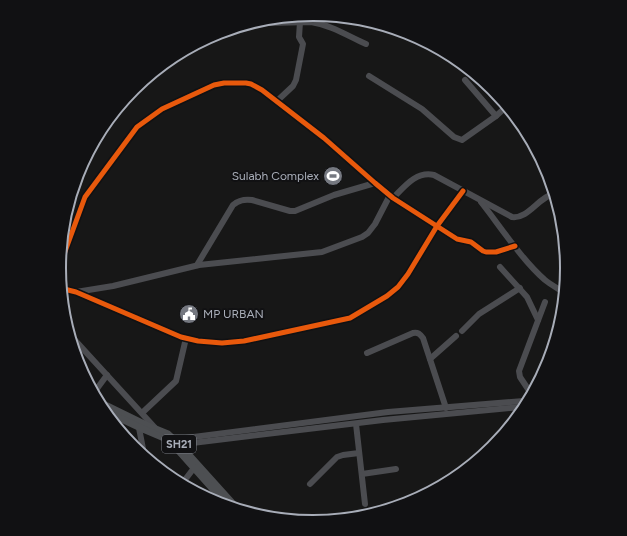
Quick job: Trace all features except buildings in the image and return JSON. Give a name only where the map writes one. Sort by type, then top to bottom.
[{"type":"main road","name":"SH21","points":[[110,408],[174,442],[229,500]]},
{"type":"main road","name":"SH21","points":[[117,417],[139,428],[156,432]]},
{"type":"main road","name":"SH21","points":[[174,442],[194,468],[220,496]]},
{"type":"street","points":[[294,22],[312,22],[324,25],[366,44]]},
{"type":"street","points":[[276,101],[293,86],[296,80],[303,44],[300,37],[300,22]]},
{"type":"street","points":[[369,76],[422,109],[454,137],[462,140],[503,110]]},
{"type":"street","points":[[465,80],[496,116]]},
{"type":"street","points":[[68,243],[85,197],[137,127],[162,109],[219,83],[251,84],[262,90],[324,138],[392,196],[457,239],[471,242],[483,251],[496,252],[515,246]]},
{"type":"street","points":[[76,292],[113,286],[197,265],[317,253],[329,250],[362,237],[368,233],[392,196],[414,178],[427,174],[434,175],[508,215],[518,218],[523,216],[545,196],[549,195]]},
{"type":"street","points":[[197,265],[236,202],[246,199],[295,211],[334,195],[375,183]]},
{"type":"street","points":[[68,290],[186,338],[198,341],[222,343],[244,341],[350,318],[387,296],[398,287],[408,274],[437,226],[462,191]]},
{"type":"street","points":[[479,200],[540,275],[559,289]]},
{"type":"street","points":[[500,267],[527,296],[538,320]]},
{"type":"street","points":[[462,331],[479,314],[520,288]]},
{"type":"street","points":[[528,390],[518,371],[545,302]]},
{"type":"street","points":[[367,353],[417,332],[423,338],[446,408]]},
{"type":"street","points":[[430,359],[456,336]]},
{"type":"street","points":[[142,413],[176,381],[186,338]]},
{"type":"street","points":[[79,344],[142,413],[156,432]]},
{"type":"street","points":[[98,387],[107,376]]},
{"type":"street","points":[[174,442],[388,412],[521,401]]},
{"type":"street","points":[[174,442],[517,407]]},
{"type":"street","points":[[356,424],[365,504]]},
{"type":"street","points":[[139,428],[143,446]]},
{"type":"street","points":[[310,484],[337,458],[343,455],[360,453]]},
{"type":"street","points":[[185,479],[194,468]]},
{"type":"street","points":[[362,474],[396,469]]},
{"type":"cycle path","points":[[68,243],[85,197],[137,127],[162,109],[214,85],[224,83],[246,83],[262,90],[324,138],[393,198],[457,239],[471,242],[486,252],[496,252],[515,246]]},
{"type":"cycle path","points":[[68,290],[76,292],[181,337],[198,341],[222,343],[244,341],[350,318],[387,296],[398,287],[408,274],[437,226],[463,191]]},
{"type":"place","name":"Sulabh Complex","points":[[333,176]]},
{"type":"place","name":"MP URBAN","points":[[189,314]]}]
